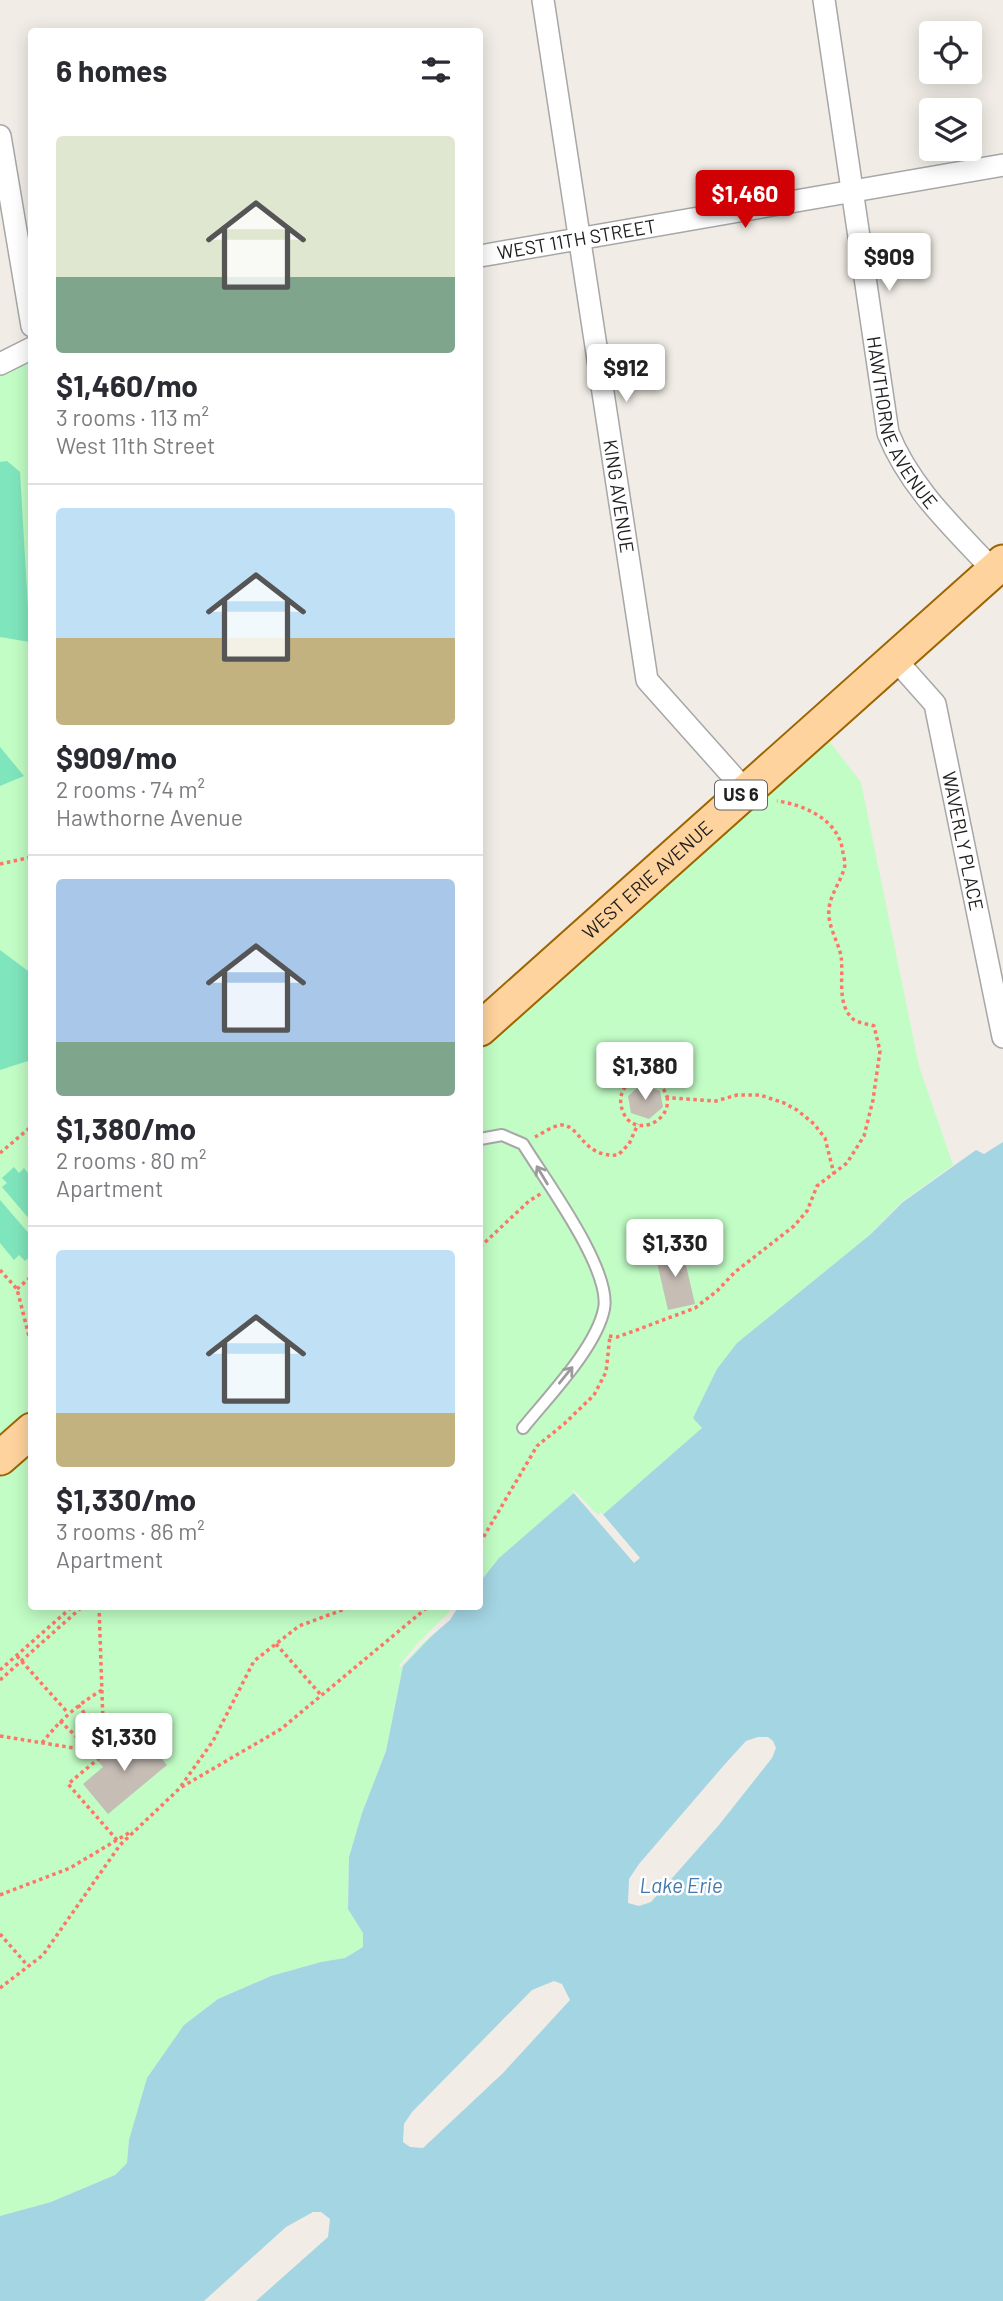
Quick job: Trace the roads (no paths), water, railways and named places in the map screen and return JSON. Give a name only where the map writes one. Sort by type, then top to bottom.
[{"type":"main road","name":"WEST ERIE AVENUE","points":[[483,1027],[762,796],[895,659],[998,566]]},
{"type":"main road","points":[[0,1458],[28,1434]]},
{"type":"street","name":"KING AVENUE","points":[[543,0],[647,680],[762,796]]},
{"type":"street","name":"HAWTHORNE AVENUE","points":[[824,0],[888,433],[902,463],[924,495],[998,566]]},
{"type":"street","points":[[0,136],[28,302]]},
{"type":"street","name":"WEST 11TH STREET","points":[[483,255],[1003,165]]},
{"type":"street","points":[[0,364],[28,350]]},
{"type":"street","name":"WAVERLY PLACE","points":[[895,659],[935,704],[1003,1037]]},
{"type":"lane","points":[[483,1138],[502,1135],[523,1144],[597,1265],[605,1294],[604,1309],[597,1328],[573,1366],[523,1428]]},
{"type":"water","name":"Lake Erie","points":[[1003,1142],[1003,2301],[0,2301],[0,2216],[51,2202],[115,2175],[127,2163],[129,2140],[147,2078],[184,2025],[218,1999],[271,1976],[345,1958],[363,1947],[363,1933],[348,1909],[349,1857],[362,1813],[386,1751],[403,1666],[456,1610],[483,1610],[483,1578],[499,1558],[574,1493],[598,1519],[702,1428],[693,1418],[717,1369],[737,1343],[871,1234],[903,1202],[976,1150],[984,1154]]}]
